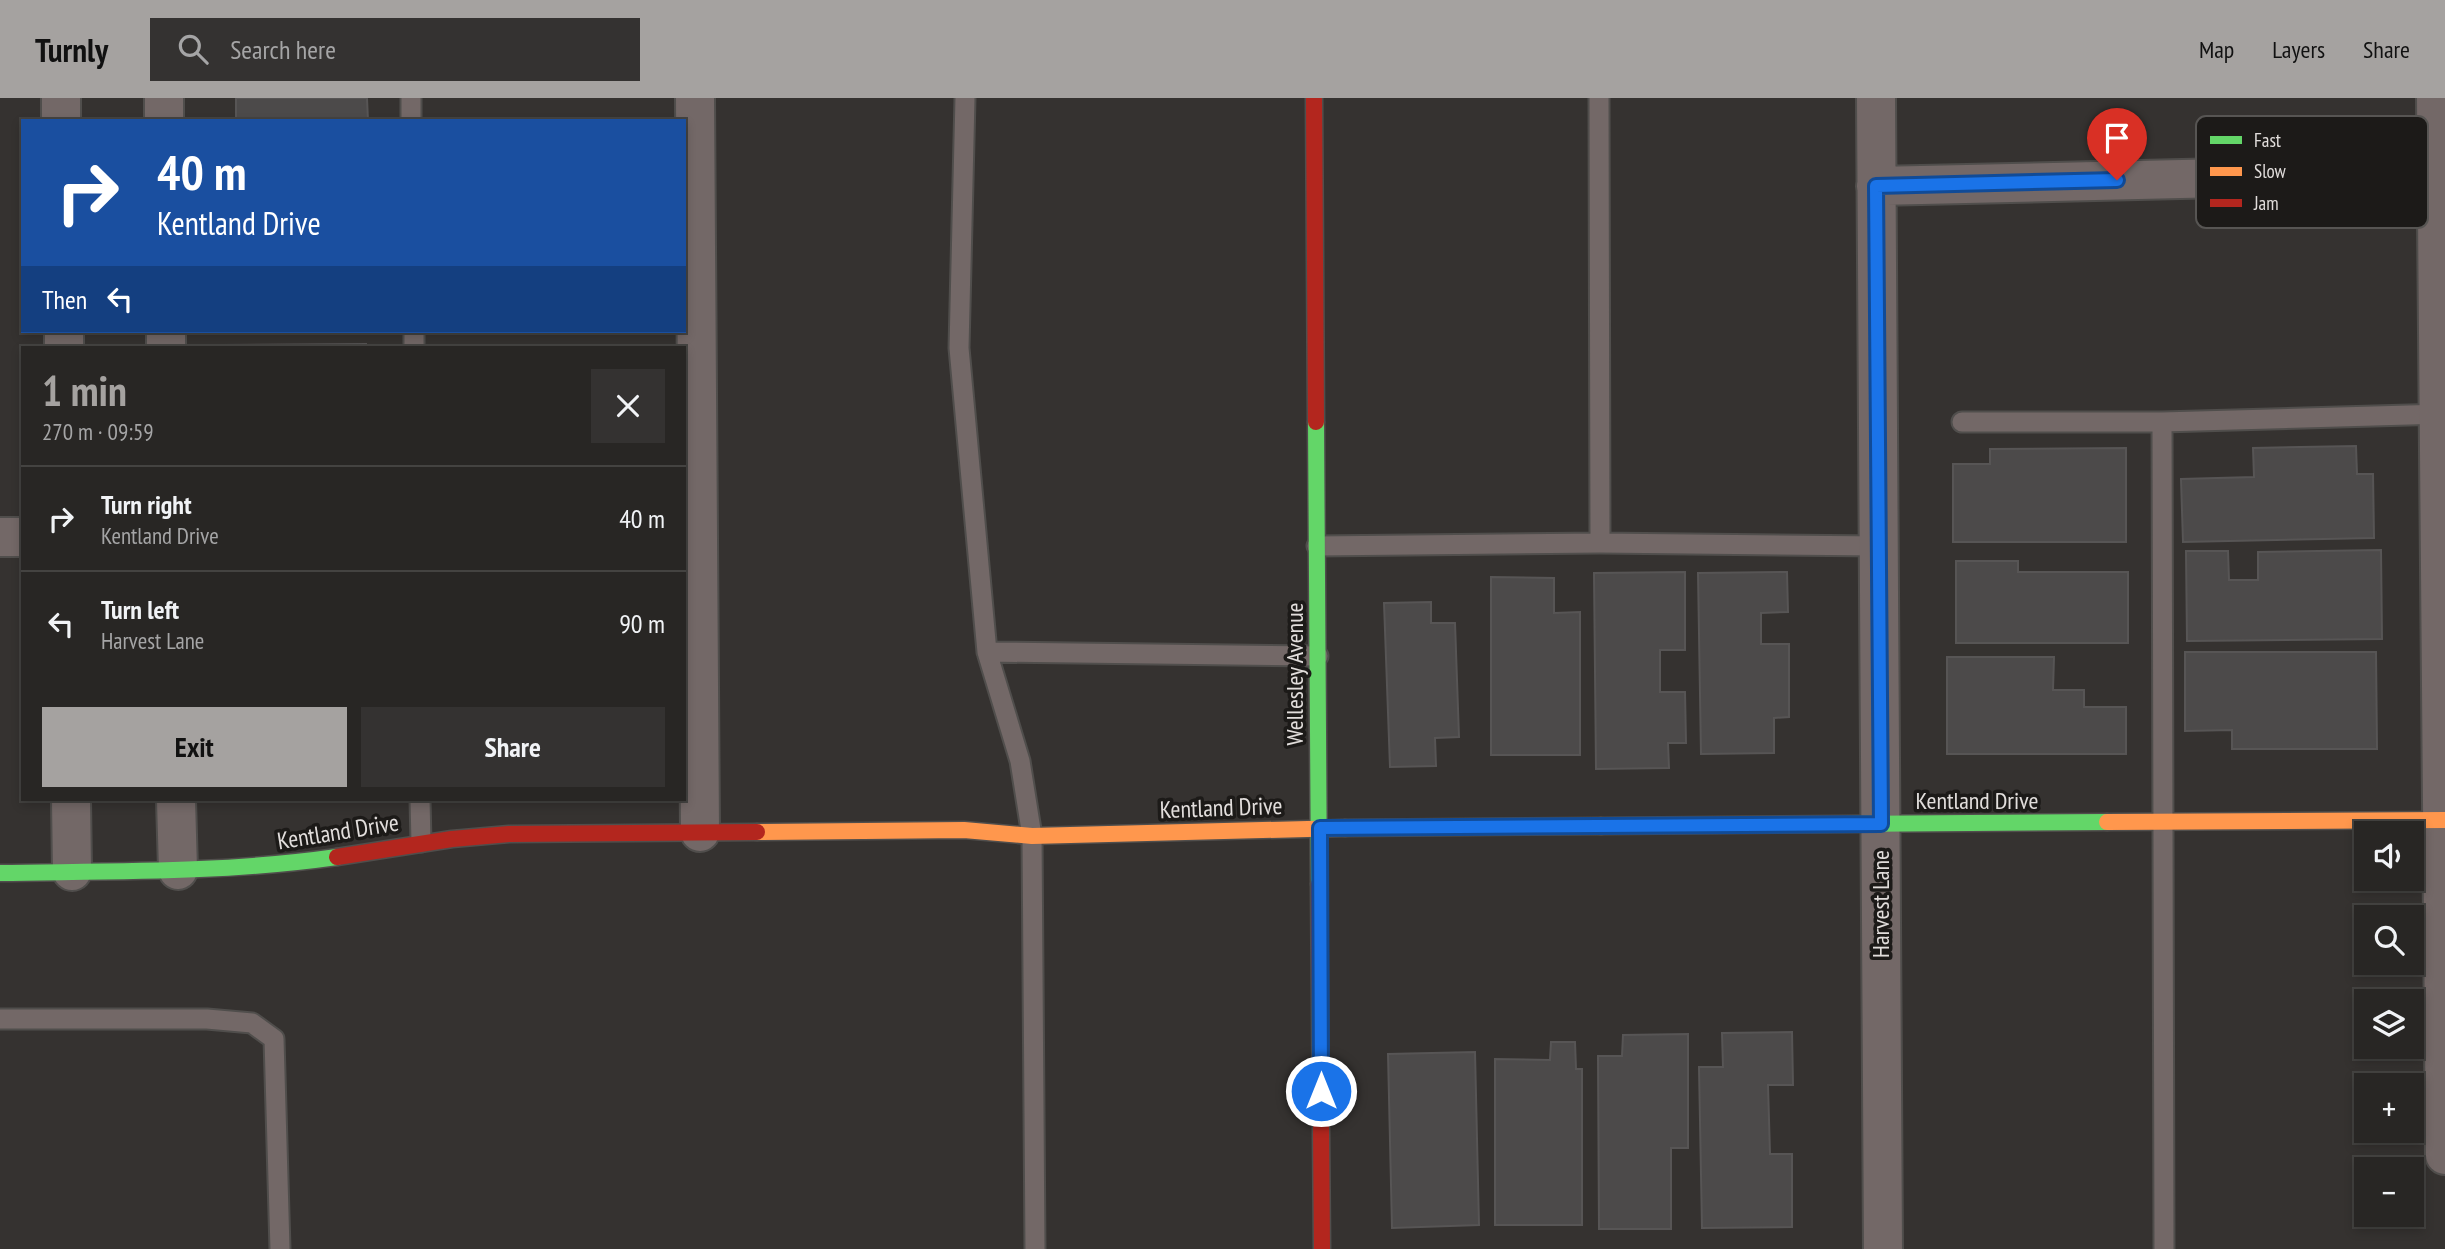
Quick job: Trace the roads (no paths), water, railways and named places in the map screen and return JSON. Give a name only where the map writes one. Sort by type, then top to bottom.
[{"type":"street","points":[[61,98],[61,119]]},
{"type":"street","points":[[164,98],[164,119]]},
{"type":"street","points":[[695,98],[700,832]]},
{"type":"street","name":"Wellesley Avenue","points":[[1314,98],[1322,1249]]},
{"type":"street","name":"Harvest Lane","points":[[1876,98],[1883,1249]]},
{"type":"street","points":[[2436,98],[2441,173],[2445,1155]]},
{"type":"street","points":[[1876,186],[2196,179]]},
{"type":"street","points":[[0,537],[21,537]]},
{"type":"street","points":[[71,801],[72,872]]},
{"type":"street","points":[[176,801],[178,870]]},
{"type":"street","name":"Kentland Drive","points":[[0,873],[178,870],[284,864],[421,842],[509,834],[964,831],[1032,836],[1320,828],[2444,820]]},
{"type":"lane","points":[[411,98],[411,119]]},
{"type":"lane","points":[[965,98],[959,348],[987,652],[1020,761],[1032,836],[1035,1249]]},
{"type":"lane","points":[[1599,98],[1600,543]]},
{"type":"lane","points":[[1962,422],[2162,422],[2443,414]]},
{"type":"lane","points":[[2162,422],[2164,1249]]},
{"type":"lane","points":[[1317,546],[1600,543],[1879,546]]},
{"type":"lane","points":[[987,652],[1318,656]]},
{"type":"lane","points":[[420,801],[421,842]]},
{"type":"lane","points":[[0,1018],[206,1019],[252,1023],[274,1039],[281,1249]]}]
